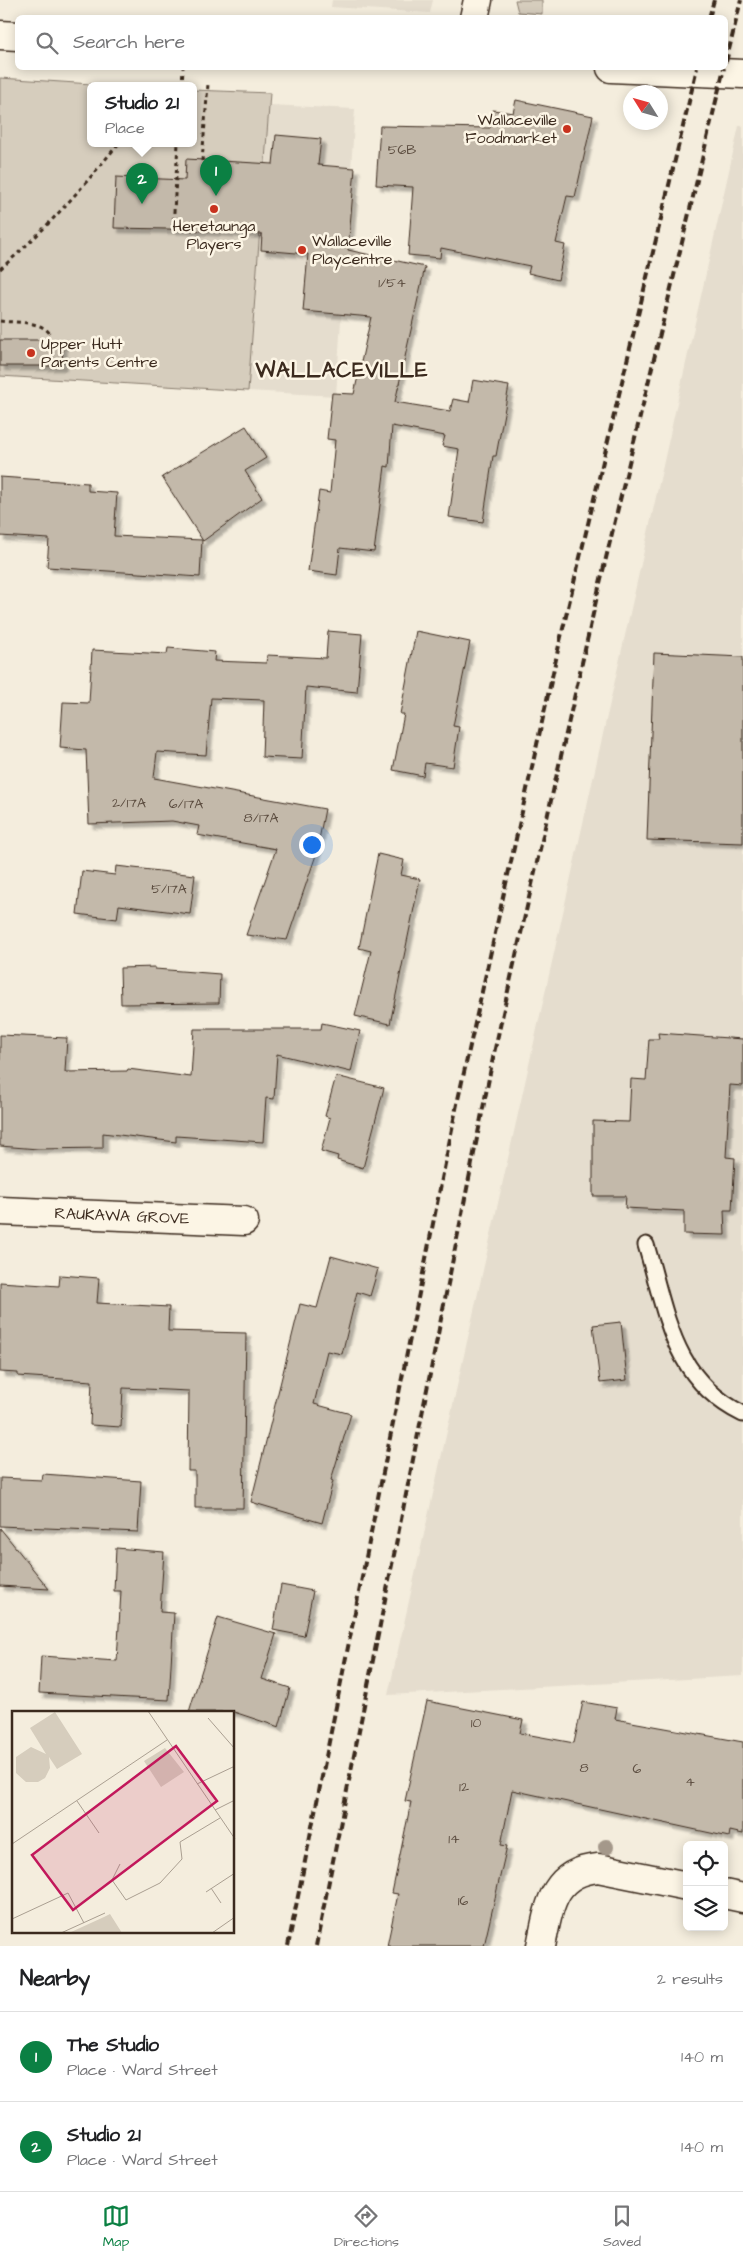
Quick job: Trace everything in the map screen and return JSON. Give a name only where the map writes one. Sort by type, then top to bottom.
[{"type":"street","points":[[475,15],[478,0]]},
{"type":"street","points":[[0,35],[15,36]]},
{"type":"street","points":[[655,70],[743,74]]},
{"type":"street","name":"RAUKAWA GROVE","points":[[0,1211],[244,1221]]},
{"type":"street","points":[[541,1946],[548,1915],[557,1891],[574,1874],[586,1869],[598,1868],[683,1885]]},
{"type":"street","points":[[728,1895],[743,1898]]},
{"type":"lane","points":[[646,1246],[678,1351],[694,1377],[712,1395],[743,1414]]},
{"type":"path","points":[[202,161],[208,84]]},
{"type":"path","points":[[0,269],[40,233],[86,184],[116,147]]},
{"type":"path","points":[[173,229],[178,147]]},
{"type":"path","points":[[0,321],[38,325],[50,334]]},
{"type":"shaded area","points":[[332,0],[433,0],[430,13],[331,7]]},
{"type":"shaded area","points":[[515,0],[542,0],[542,14],[518,12]]},
{"type":"shaded area","points":[[0,78],[87,84],[87,147],[197,147],[197,90],[270,93],[248,391],[0,376]]},
{"type":"shaded area","name":"Wallaceville Playcentre","points":[[269,105],[355,109],[336,396],[248,391]]},
{"type":"shaded area","points":[[739,126],[743,126],[743,1676],[388,1695]]},
{"type":"building","points":[[516,100],[593,116],[575,197],[567,196],[556,243],[565,245],[558,280],[528,273],[530,266],[441,248],[440,258],[408,255],[413,187],[376,185],[380,126],[490,128],[493,110],[513,113]]},
{"type":"building","points":[[276,135],[321,139],[318,165],[355,168],[348,250],[425,267],[395,402],[450,411],[453,399],[469,402],[473,380],[509,386],[496,456],[493,456],[483,522],[449,517],[459,449],[442,446],[445,436],[392,426],[389,467],[385,466],[374,552],[340,548],[337,575],[308,571],[319,491],[330,493],[335,440],[327,439],[332,393],[354,394],[371,317],[303,311],[308,254],[261,250],[262,234],[114,228],[116,177],[185,180],[186,159],[273,164]]},
{"type":"building","name":"Upper Hutt Parents Centre","points":[[0,340],[63,340],[62,366],[0,366]]},
{"type":"building","points":[[246,426],[266,458],[245,471],[262,498],[203,541],[162,477]]},
{"type":"building","points":[[0,477],[88,483],[88,491],[117,493],[114,536],[202,540],[200,577],[47,567],[49,539],[0,536]]},
{"type":"building","points":[[328,631],[362,634],[357,692],[306,687],[302,759],[262,757],[264,700],[211,698],[206,755],[157,752],[154,778],[325,809],[316,855],[287,940],[246,935],[276,849],[197,835],[199,826],[172,821],[89,824],[86,750],[60,748],[63,702],[89,703],[92,650],[167,654],[168,648],[215,652],[214,661],[266,663],[267,655],[326,658]]},
{"type":"building","points":[[416,631],[470,642],[453,726],[459,727],[453,767],[425,763],[423,776],[393,770],[404,714],[400,714]]},
{"type":"building","points":[[654,653],[743,657],[743,843],[647,840]]},
{"type":"building","points":[[378,854],[404,860],[401,875],[420,879],[390,1024],[355,1016],[371,951],[359,948]]},
{"type":"building","points":[[116,866],[195,875],[190,914],[119,905],[117,919],[77,914],[82,871],[115,875]]},
{"type":"building","points":[[155,967],[155,969],[220,974],[219,1003],[121,1004],[120,968]]},
{"type":"building","points":[[322,1023],[360,1031],[351,1072],[277,1054],[274,1099],[266,1098],[263,1142],[176,1136],[176,1142],[103,1133],[103,1148],[38,1149],[0,1146],[0,1035],[67,1038],[65,1072],[127,1071],[128,1069],[191,1077],[194,1029],[321,1029]]},
{"type":"building","points":[[658,1033],[743,1039],[743,1086],[730,1085],[726,1157],[735,1158],[732,1210],[724,1210],[725,1235],[684,1234],[684,1211],[625,1208],[626,1196],[593,1196],[593,1121],[629,1122],[631,1079],[646,1080],[649,1039],[659,1039]]},
{"type":"building","points":[[336,1076],[384,1088],[363,1168],[337,1160],[338,1156],[321,1151],[330,1118],[325,1116]]},
{"type":"building","points":[[331,1256],[378,1269],[370,1296],[357,1292],[342,1354],[327,1351],[314,1404],[351,1414],[331,1480],[333,1481],[322,1523],[251,1502],[300,1304],[317,1308]]},
{"type":"building","points":[[60,1275],[99,1278],[97,1303],[169,1307],[168,1331],[246,1333],[243,1508],[195,1508],[195,1471],[188,1471],[189,1391],[123,1388],[121,1427],[90,1425],[92,1381],[18,1376],[18,1373],[0,1372],[0,1282],[59,1286]]},
{"type":"building","points":[[621,1322],[627,1380],[600,1383],[593,1325]]},
{"type":"building","points":[[43,1474],[141,1481],[138,1532],[0,1526],[0,1478],[42,1480]]},
{"type":"building","points":[[0,1528],[49,1589],[0,1586]]},
{"type":"building","points":[[116,1548],[164,1552],[160,1612],[174,1613],[169,1700],[39,1693],[41,1656],[117,1661],[121,1591],[114,1591]]},
{"type":"building","points":[[281,1585],[313,1591],[304,1636],[273,1630]]},
{"type":"building","points":[[218,1617],[276,1634],[262,1679],[290,1688],[279,1727],[235,1711],[189,1711]]},
{"type":"building","points":[[427,1701],[523,1720],[520,1733],[574,1743],[583,1702],[617,1708],[615,1719],[743,1742],[743,1834],[730,1831],[729,1837],[512,1790],[501,1845],[507,1846],[484,1946],[387,1946],[398,1894],[392,1893],[411,1802],[405,1801]]},
{"type":"railway","points":[[710,15],[714,0]]},
{"type":"railway","points":[[728,54],[741,0]]},
{"type":"railway","points":[[288,1946],[457,1104],[560,641],[697,70]]},
{"type":"railway","points":[[316,1946],[494,1053],[600,583],[724,70]]},
{"type":"place","name":"Wallaceville Foodmarket","points":[[567,129]]},
{"type":"place","name":"The Studio","points":[[216,196]]},
{"type":"place","name":"Studio 21","points":[[142,204]]},
{"type":"place","name":"Heretaunga Players","points":[[214,209]]},
{"type":"place","name":"Wallaceville Playcentre","points":[[302,250]]},
{"type":"place","name":"Upper Hutt Parents Centre","points":[[31,353]]},
{"type":"district","name":"WALLACEVILLE","points":[[342,370]]}]
